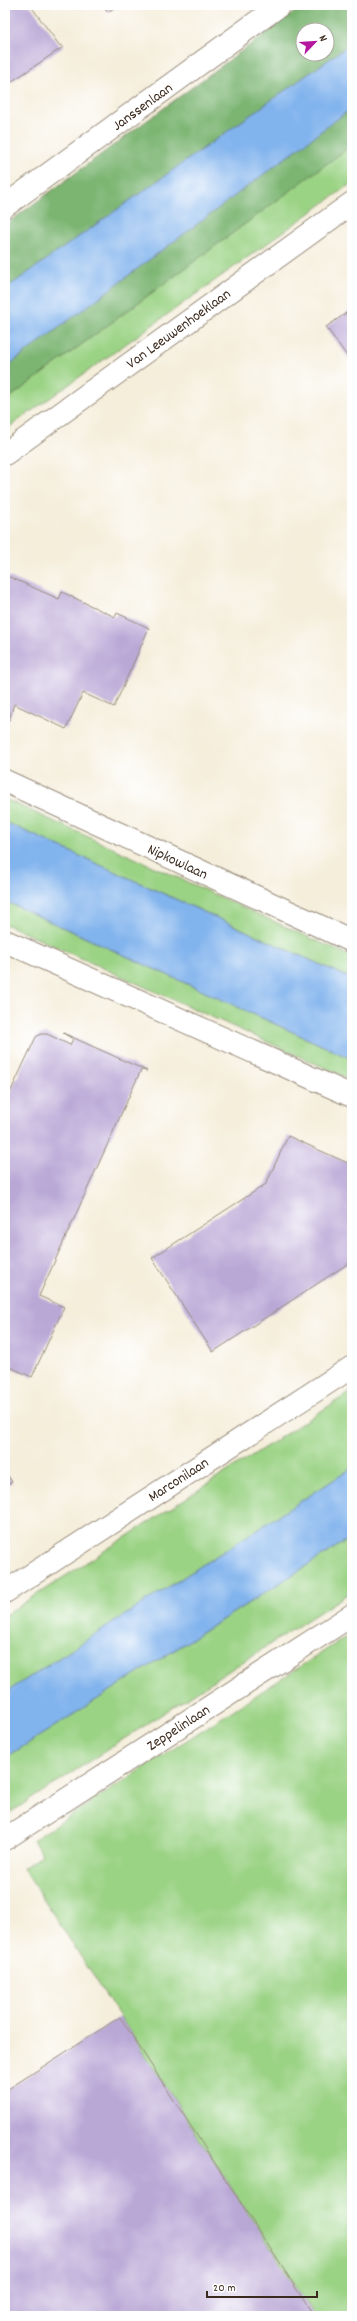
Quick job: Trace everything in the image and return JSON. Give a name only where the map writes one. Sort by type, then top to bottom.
[{"type":"street","name":"Janssenlaan","points":[[5,206],[280,5]]},
{"type":"street","name":"Van Leeuwenhoeklaan","points":[[5,454],[352,203]]},
{"type":"street","name":"Nipkowlaan","points":[[5,781],[352,941]]},
{"type":"street","points":[[5,941],[352,1096]]},
{"type":"street","name":"Marconilaan","points":[[5,1592],[352,1367]]},
{"type":"street","name":"Zeppelinlaan","points":[[5,1839],[352,1615]]},
{"type":"green space","points":[[304,5],[352,5],[352,43],[335,55],[335,22],[295,22],[295,62],[325,62],[5,289],[5,225]]},
{"type":"green space","points":[[352,108],[352,145],[5,401],[5,368]]},
{"type":"green space","points":[[352,145],[352,183],[5,430],[5,401]]},
{"type":"green space","points":[[5,799],[352,957],[352,979],[5,822]]},
{"type":"green space","points":[[5,901],[352,1059],[352,1080],[5,924]]},
{"type":"green space","points":[[352,1391],[352,1468],[5,1693],[5,1615]]},
{"type":"green space","points":[[352,1537],[352,1591],[5,1816],[5,1758]]},
{"type":"green space","points":[[352,1633],[352,2316],[315,2316],[23,1868],[42,1855],[33,1840]]},
{"type":"water","points":[[352,43],[352,108],[5,368],[5,289],[325,62],[335,62],[335,55]]},
{"type":"water","points":[[5,822],[352,979],[352,1059],[5,901]]},
{"type":"water","points":[[352,1468],[352,1537],[5,1758],[5,1693]]},
{"type":"building","points":[[5,5],[30,5],[60,46],[62,45],[63,47],[5,86]]},
{"type":"building","points":[[103,5],[118,5],[108,12]]},
{"type":"building","points":[[352,309],[352,363],[326,327]]},
{"type":"building","points":[[5,575],[59,599],[62,592],[115,617],[117,613],[149,628],[114,707],[83,693],[66,729],[14,704],[9,720],[5,718]]},
{"type":"building","points":[[63,1033],[147,1071],[141,1070],[39,1296],[64,1307],[32,1377],[5,1365],[5,1100],[9,1095],[36,1037],[41,1034],[47,1034],[70,1045],[73,1039]]},
{"type":"building","points":[[288,1136],[352,1165],[352,1261],[213,1352],[152,1258],[266,1184]]},
{"type":"building","points":[[5,1471],[12,1482],[5,1486]]},
{"type":"building","points":[[120,2017],[314,2316],[5,2316],[5,2091]]}]
